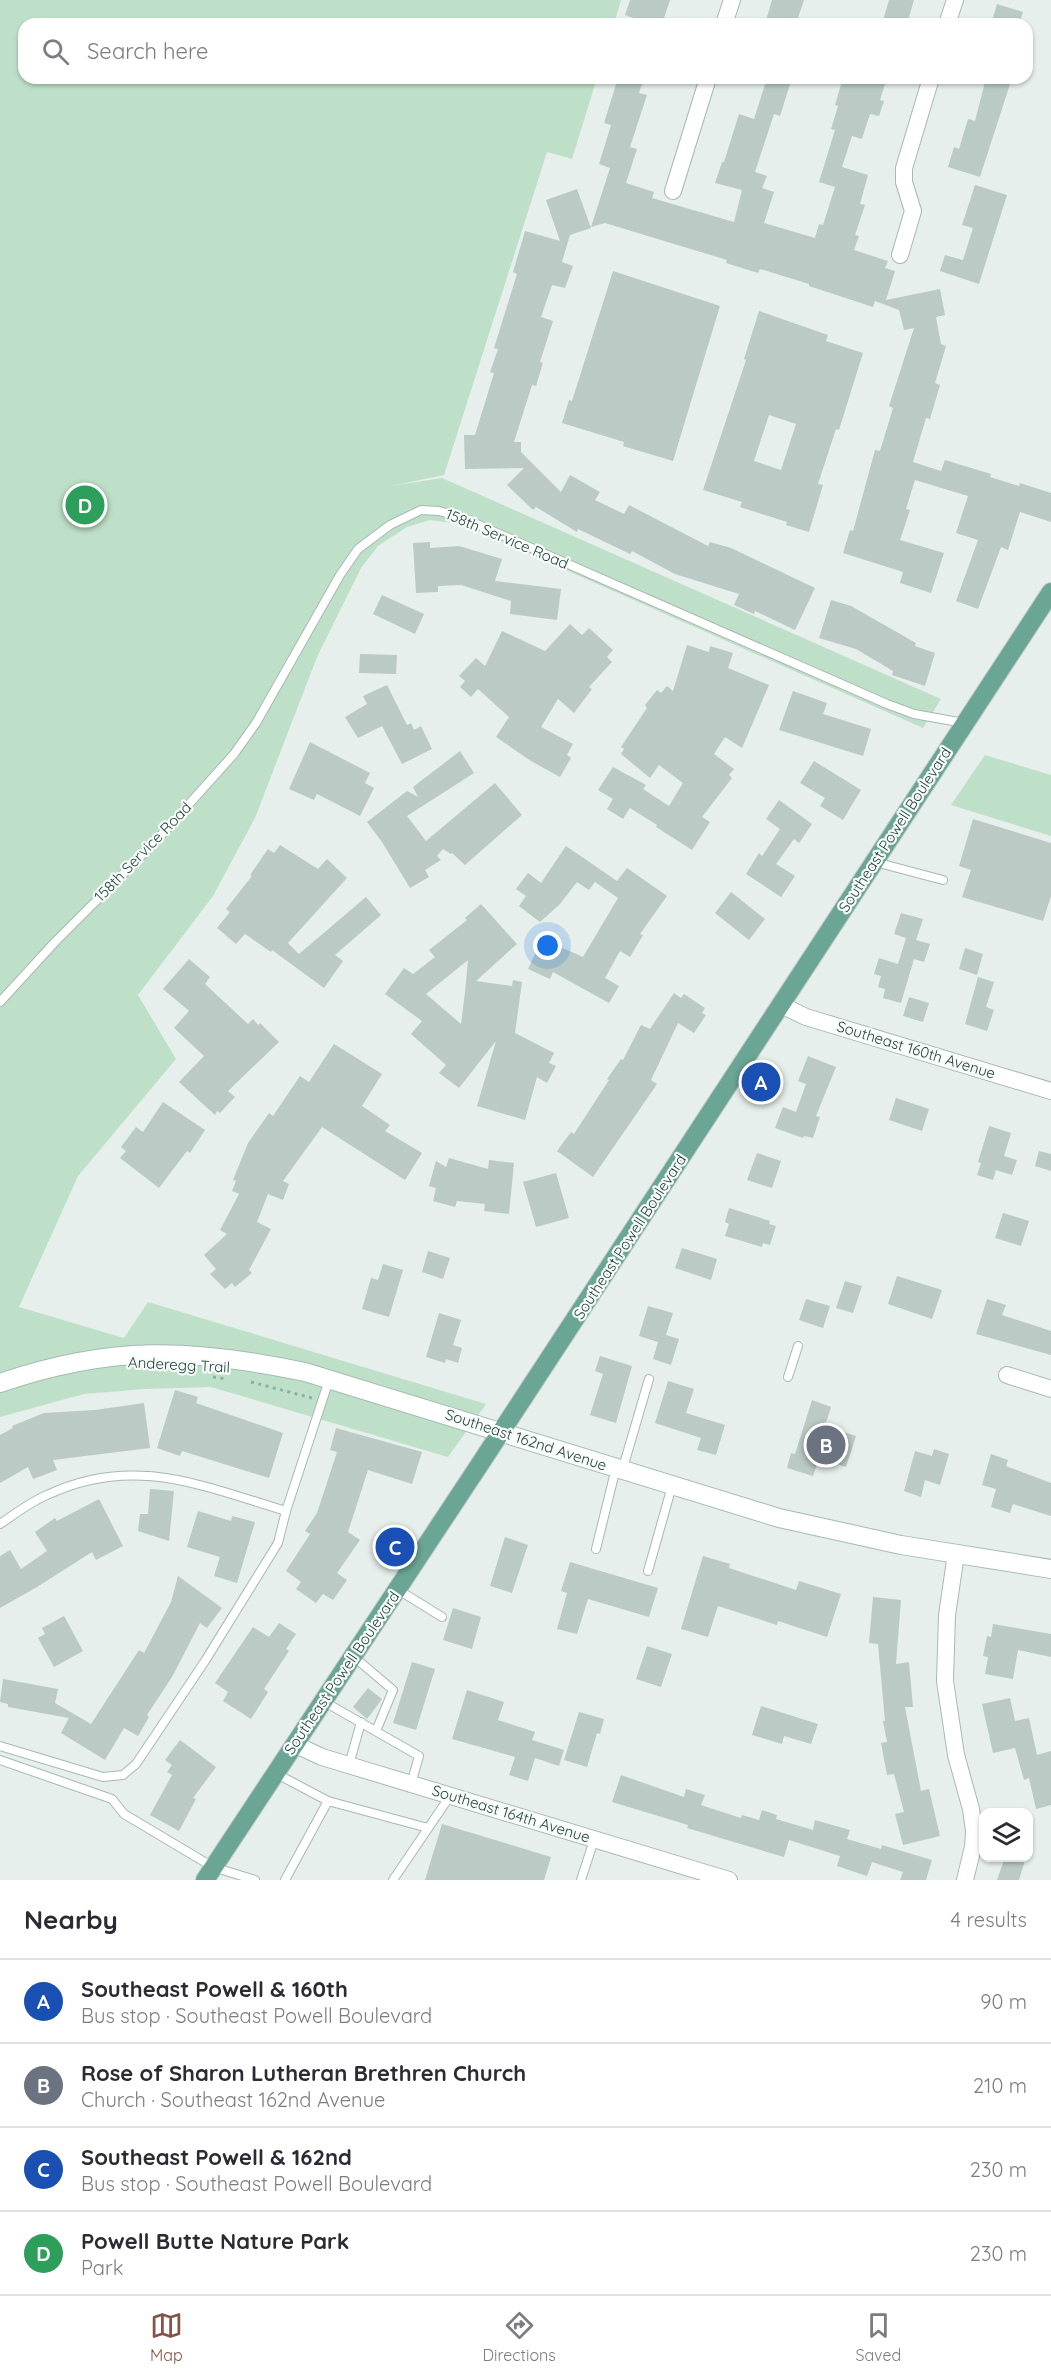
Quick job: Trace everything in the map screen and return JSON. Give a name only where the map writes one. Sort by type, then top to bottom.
[{"type":"main road","name":"Southeast Powell Boulevard","points":[[209,1874],[501,1433],[1051,592]]},
{"type":"main road","name":"Southeast 162nd Avenue","points":[[0,1383],[70,1363],[114,1356],[159,1353],[251,1361],[304,1372],[792,1521],[858,1536],[1051,1569]]},
{"type":"street","points":[[726,18],[732,0]]},
{"type":"street","points":[[949,18],[955,0]]},
{"type":"street","points":[[673,191],[706,84]]},
{"type":"street","points":[[900,255],[913,211],[904,182],[904,168],[929,84]]},
{"type":"street","name":"Southeast 160th Avenue","points":[[781,1005],[806,1017],[1051,1091]]},
{"type":"street","points":[[1007,1375],[1051,1389]]},
{"type":"street","points":[[956,1554],[947,1615],[945,1681],[956,1755],[971,1809],[974,1831],[973,1847],[965,1880]]},
{"type":"street","name":"Southeast 164th Avenue","points":[[294,1744],[322,1757],[729,1880]]},
{"type":"lane","name":"158th Service Road","points":[[0,1002],[55,942],[154,842],[234,754],[256,723],[339,575],[358,549],[390,525],[421,510],[439,511],[469,520],[893,707],[914,714],[965,723]]},
{"type":"lane","points":[[875,862],[943,880]]},
{"type":"lane","points":[[788,1377],[798,1346]]},
{"type":"lane","points":[[596,1549],[649,1379]]},
{"type":"lane","points":[[0,1746],[102,1777],[117,1777],[129,1771],[136,1764],[205,1661],[278,1543],[286,1511],[329,1380]]},
{"type":"lane","points":[[0,1524],[45,1496],[61,1489],[92,1480],[126,1475],[172,1477],[286,1511]]},
{"type":"lane","points":[[648,1571],[672,1486]]},
{"type":"lane","points":[[397,1589],[441,1617]]},
{"type":"lane","points":[[353,1656],[393,1690],[376,1731]]},
{"type":"lane","points":[[323,1701],[419,1755],[411,1784]]},
{"type":"lane","points":[[349,1765],[361,1722]]},
{"type":"lane","points":[[0,1760],[112,1798],[124,1814],[209,1874],[255,1880]]},
{"type":"lane","points":[[275,1773],[328,1801],[428,1828]]},
{"type":"lane","points":[[393,1880],[450,1796]]},
{"type":"lane","points":[[285,1880],[328,1801]]},
{"type":"lane","points":[[581,1880],[594,1840]]},
{"type":"path","name":"Anderegg Trail","points":[[205,1376],[235,1379]]},
{"type":"path","name":"Anderegg Trail","points":[[243,1381],[322,1400]]},
{"type":"green space","points":[[0,0],[621,0],[616,18],[18,18],[18,84],[595,84],[572,159],[547,152],[444,475],[391,486],[442,478],[941,699],[923,728],[462,524],[430,520],[407,527],[378,546],[361,568],[317,657],[255,818],[213,896],[138,995],[176,1059],[78,1176],[19,1307],[124,1338],[148,1302],[486,1404],[448,1457],[211,1387],[84,1394],[0,1417]]},
{"type":"green space","points":[[985,755],[1051,775],[1051,836],[951,805]]},
{"type":"building","points":[[630,0],[670,0],[664,18],[634,18],[625,15]]},
{"type":"building","points":[[772,0],[804,0],[798,18],[767,18]]},
{"type":"building","points":[[889,0],[914,0],[909,18],[884,18]]},
{"type":"building","points":[[997,4],[1023,12],[1021,18],[993,18]]},
{"type":"building","points":[[616,84],[642,84],[639,93],[647,95],[630,147],[637,149],[626,183],[654,192],[652,198],[734,222],[742,190],[715,183],[739,114],[754,119],[765,84],[790,84],[780,116],[774,114],[755,172],[767,176],[762,188],[774,192],[764,223],[815,238],[819,224],[823,225],[835,187],[819,182],[835,130],[831,129],[841,84],[885,84],[880,100],[884,101],[879,116],[870,114],[862,139],[852,136],[842,167],[868,175],[860,204],[865,205],[855,235],[859,236],[854,250],[888,261],[885,268],[895,271],[886,300],[940,289],[945,315],[936,317],[941,344],[946,346],[935,383],[940,385],[930,419],[926,418],[913,462],[941,471],[945,460],[991,474],[990,477],[1019,486],[1020,483],[1051,493],[1051,522],[1020,512],[1008,550],[1001,547],[978,609],[956,601],[978,540],[956,533],[968,496],[915,480],[906,509],[910,510],[900,540],[944,553],[931,593],[900,583],[903,572],[843,553],[850,530],[853,531],[875,450],[880,451],[893,408],[889,406],[914,328],[904,330],[899,310],[875,301],[873,307],[809,286],[809,284],[760,269],[758,273],[726,263],[727,260],[605,223],[591,227],[610,168],[599,164],[611,125],[604,123]]},
{"type":"building","points":[[984,84],[1010,84],[980,177],[948,167],[954,147],[959,149],[968,119],[975,121]]},
{"type":"building","points":[[975,185],[1007,195],[979,284],[940,271],[945,255],[963,260],[973,228],[962,225]]},
{"type":"building","points":[[577,189],[591,228],[570,235],[562,262],[573,266],[565,288],[552,285],[541,317],[553,321],[540,362],[543,363],[536,386],[532,385],[514,442],[521,442],[521,452],[561,492],[570,475],[600,492],[595,500],[624,514],[629,505],[708,546],[710,542],[731,548],[815,588],[795,630],[755,611],[754,614],[734,605],[739,594],[675,574],[632,551],[630,554],[578,529],[577,532],[536,507],[533,510],[507,485],[524,468],[465,469],[464,435],[475,435],[494,373],[490,372],[498,349],[494,348],[517,274],[513,272],[525,231],[560,241],[546,200]]},
{"type":"building","points":[[613,271],[720,306],[673,461],[623,446],[624,442],[562,423],[569,400],[572,401]]},
{"type":"building","points":[[759,311],[828,335],[826,341],[863,353],[839,430],[836,429],[818,484],[823,485],[809,532],[786,525],[787,522],[740,507],[742,502],[703,490],[746,360],[744,359]],"holes":[[[769,415],[796,424],[781,470],[754,461]]]},
{"type":"building","points":[[430,542],[430,548],[459,546],[502,559],[495,581],[561,589],[557,620],[510,614],[511,601],[461,585],[438,586],[438,592],[416,593],[413,543]]},
{"type":"building","points":[[382,595],[424,614],[415,634],[373,614]]},
{"type":"building","points":[[831,600],[851,606],[916,643],[915,646],[935,653],[925,686],[892,675],[893,671],[856,649],[819,638]]},
{"type":"building","points":[[570,624],[582,635],[589,628],[613,650],[607,657],[612,662],[589,687],[592,689],[574,713],[558,699],[541,727],[573,744],[567,755],[571,758],[560,777],[531,761],[496,737],[509,717],[478,689],[471,697],[460,687],[465,681],[459,676],[476,658],[485,666],[502,631],[545,651]]},
{"type":"building","points":[[687,645],[709,652],[710,646],[733,653],[728,668],[769,685],[742,748],[725,737],[714,754],[734,769],[729,775],[732,778],[702,817],[710,822],[692,850],[630,808],[623,819],[607,809],[613,799],[598,790],[613,767],[646,785],[643,789],[669,806],[683,783],[659,765],[650,778],[621,754],[624,749],[621,747],[647,708],[645,705],[657,690],[661,693],[667,686],[673,691]]},
{"type":"building","points":[[360,654],[397,655],[396,674],[359,673]]},
{"type":"building","points":[[387,685],[407,725],[411,723],[414,730],[421,726],[432,749],[402,764],[382,726],[358,738],[345,717],[367,704],[363,696]]},
{"type":"building","points":[[793,691],[827,703],[823,714],[871,729],[863,756],[779,730]]},
{"type":"building","points":[[310,742],[370,773],[365,783],[374,788],[360,816],[317,794],[314,800],[289,789]]},
{"type":"building","points":[[460,751],[474,773],[407,816],[426,841],[495,783],[522,815],[465,865],[452,853],[443,849],[437,856],[441,860],[425,870],[429,877],[410,888],[367,822],[407,791],[418,797],[413,787]]},
{"type":"building","points":[[814,761],[861,790],[843,820],[820,806],[825,798],[800,783]]},
{"type":"building","points":[[779,800],[812,824],[799,843],[794,839],[776,864],[795,876],[781,897],[746,874],[759,853],[762,856],[780,829],[766,819]]},
{"type":"building","points":[[973,819],[1051,843],[1051,896],[1043,921],[962,897],[971,870],[959,866]]},
{"type":"building","points":[[280,845],[318,869],[327,859],[347,878],[288,943],[299,954],[366,897],[381,915],[335,955],[343,961],[324,988],[272,950],[271,952],[245,934],[236,944],[217,928],[230,912],[226,909],[252,876],[250,875],[268,849],[274,853]]},
{"type":"building","points":[[566,846],[617,881],[627,868],[667,896],[640,934],[643,935],[630,957],[620,951],[605,978],[619,986],[609,1003],[553,972],[550,979],[528,969],[542,939],[583,957],[618,898],[595,882],[589,890],[577,882],[560,904],[540,922],[519,906],[526,896],[516,889],[528,873],[541,883]]},
{"type":"building","points":[[731,892],[765,919],[749,940],[715,913]]},
{"type":"building","points":[[481,904],[517,944],[476,981],[512,986],[513,980],[522,982],[515,1033],[554,1053],[549,1063],[556,1066],[547,1083],[537,1077],[525,1120],[477,1106],[496,1041],[459,1088],[439,1073],[446,1065],[411,1034],[422,1021],[385,994],[404,968],[413,974],[435,957],[429,950],[467,920],[465,918]],"holes":[[[468,960],[461,1024],[426,994]]]},
{"type":"building","points":[[901,913],[923,919],[916,940],[930,944],[924,962],[914,959],[901,1003],[883,998],[885,989],[878,987],[881,976],[874,974],[879,958],[898,964],[906,938],[894,934]]},
{"type":"building","points":[[965,948],[983,954],[977,975],[959,969]]},
{"type":"building","points":[[189,959],[210,977],[205,984],[248,1024],[253,1019],[258,1025],[260,1023],[279,1042],[228,1091],[235,1097],[220,1113],[217,1111],[215,1115],[179,1082],[204,1056],[174,1028],[189,1011],[163,989]]},
{"type":"building","points":[[978,977],[994,982],[986,1007],[994,1010],[987,1031],[965,1024]]},
{"type":"building","points":[[674,993],[681,998],[684,994],[705,1008],[702,1013],[706,1015],[694,1033],[678,1023],[651,1080],[657,1084],[593,1177],[557,1151],[571,1132],[574,1134],[609,1080],[607,1079],[621,1059],[623,1060],[641,1025],[650,1029]]},
{"type":"building","points":[[909,997],[929,1003],[923,1022],[903,1016]]},
{"type":"building","points":[[334,1044],[382,1074],[362,1106],[390,1125],[385,1131],[422,1153],[405,1180],[322,1127],[283,1181],[289,1184],[283,1200],[268,1194],[257,1222],[271,1229],[249,1270],[252,1273],[235,1287],[232,1283],[225,1289],[210,1274],[216,1269],[204,1255],[227,1234],[220,1230],[239,1194],[232,1191],[236,1181],[233,1180],[248,1143],[269,1113],[273,1116],[300,1076],[309,1082]]},
{"type":"building","points":[[808,1056],[836,1067],[816,1116],[820,1117],[813,1138],[804,1136],[803,1138],[775,1128],[783,1107],[796,1112],[806,1084],[798,1081]]},
{"type":"building","points":[[896,1098],[929,1109],[922,1131],[889,1120]]},
{"type":"building","points":[[163,1102],[205,1130],[190,1153],[187,1151],[159,1188],[120,1158],[126,1151],[121,1147],[136,1127],[143,1132]]},
{"type":"building","points":[[989,1126],[1011,1133],[1004,1156],[1017,1160],[1012,1175],[996,1170],[993,1180],[977,1175],[981,1163],[978,1162]]},
{"type":"building","points":[[1039,1151],[1051,1154],[1051,1171],[1035,1166]]},
{"type":"building","points":[[757,1153],[781,1161],[772,1188],[747,1180]]},
{"type":"building","points":[[449,1158],[488,1169],[489,1160],[514,1163],[509,1214],[484,1211],[485,1204],[457,1201],[455,1207],[433,1201],[436,1188],[429,1186],[436,1161],[446,1167]]},
{"type":"building","points":[[556,1173],[569,1218],[536,1227],[523,1182]]},
{"type":"building","points":[[729,1208],[770,1221],[769,1224],[776,1226],[770,1245],[763,1243],[762,1247],[725,1236],[729,1224],[725,1222]]},
{"type":"building","points":[[1003,1213],[1029,1221],[1021,1246],[995,1238]]},
{"type":"building","points":[[682,1248],[717,1259],[711,1280],[675,1268]]},
{"type":"building","points":[[428,1251],[450,1258],[443,1279],[422,1272]]},
{"type":"building","points":[[383,1264],[403,1270],[389,1317],[362,1309],[371,1278],[378,1280]]},
{"type":"building","points":[[897,1276],[942,1290],[932,1319],[888,1304]]},
{"type":"building","points":[[845,1281],[862,1286],[853,1313],[836,1308]]},
{"type":"building","points":[[806,1299],[830,1306],[823,1328],[799,1320]]},
{"type":"building","points":[[987,1299],[1006,1305],[1002,1315],[1051,1331],[1051,1355],[976,1334]]},
{"type":"building","points":[[648,1306],[673,1313],[666,1335],[679,1339],[671,1365],[653,1359],[658,1342],[639,1336]]},
{"type":"building","points":[[439,1313],[461,1320],[453,1345],[462,1348],[458,1363],[446,1359],[445,1363],[426,1357]]},
{"type":"building","points":[[600,1356],[632,1366],[616,1423],[590,1415],[603,1374],[595,1371]]},
{"type":"building","points":[[668,1381],[694,1389],[686,1413],[725,1425],[716,1455],[697,1450],[701,1438],[655,1423]]},
{"type":"building","points":[[175,1390],[198,1397],[196,1403],[283,1433],[269,1478],[182,1451],[180,1456],[157,1448]]},
{"type":"building","points":[[812,1400],[831,1407],[825,1426],[856,1436],[846,1467],[819,1458],[813,1476],[787,1468],[791,1453],[795,1454]]},
{"type":"building","points":[[144,1403],[150,1448],[53,1460],[57,1470],[33,1479],[28,1467],[0,1483],[0,1435],[13,1428],[12,1426],[44,1413],[95,1410]]},
{"type":"building","points":[[336,1428],[422,1452],[412,1484],[368,1470],[348,1532],[360,1540],[337,1573],[347,1580],[333,1600],[323,1594],[316,1603],[296,1589],[301,1582],[286,1571],[310,1534],[305,1531],[317,1513],[337,1452],[330,1450]]},
{"type":"building","points":[[934,1449],[949,1454],[940,1485],[925,1480],[921,1497],[904,1491],[915,1451],[932,1456]]},
{"type":"building","points":[[991,1454],[1008,1460],[1006,1466],[1051,1483],[1051,1516],[1013,1504],[1010,1513],[991,1507],[996,1489],[982,1485]]},
{"type":"building","points":[[150,1489],[174,1491],[169,1541],[138,1531],[140,1514],[148,1514]]},
{"type":"building","points":[[99,1499],[123,1546],[96,1560],[92,1552],[0,1608],[0,1556],[10,1550],[21,1569],[47,1551],[35,1532],[55,1518],[57,1521]]},
{"type":"building","points":[[198,1511],[231,1521],[232,1516],[255,1522],[237,1583],[214,1576],[220,1557],[187,1547]]},
{"type":"building","points":[[505,1537],[528,1545],[512,1593],[490,1586]]},
{"type":"building","points":[[703,1556],[730,1564],[729,1568],[796,1590],[799,1581],[841,1594],[827,1637],[778,1621],[777,1625],[718,1606],[708,1637],[681,1629]]},
{"type":"building","points":[[570,1562],[658,1588],[649,1617],[588,1599],[577,1634],[557,1629],[567,1593],[561,1591]]},
{"type":"building","points":[[178,1576],[222,1608],[207,1628],[200,1623],[172,1677],[147,1715],[149,1717],[138,1736],[124,1728],[105,1760],[61,1733],[69,1718],[8,1707],[8,1704],[0,1702],[3,1679],[58,1689],[55,1703],[91,1724],[139,1650],[144,1653],[171,1602]]},
{"type":"building","points":[[873,1597],[901,1600],[896,1664],[909,1662],[913,1707],[905,1707],[921,1791],[929,1789],[940,1836],[903,1845],[895,1814],[904,1812],[894,1774],[887,1775],[881,1743],[887,1742],[883,1721],[885,1721],[878,1644],[869,1643]]},
{"type":"building","points":[[453,1608],[481,1617],[472,1649],[443,1640]]},
{"type":"building","points":[[64,1616],[83,1651],[54,1667],[38,1638],[45,1634],[42,1628]]},
{"type":"building","points":[[279,1623],[296,1634],[286,1649],[289,1651],[264,1689],[268,1692],[251,1719],[223,1701],[228,1692],[215,1683],[253,1627],[269,1637]]},
{"type":"building","points":[[993,1624],[1051,1634],[1051,1657],[1018,1650],[1013,1679],[985,1674],[988,1657],[983,1656],[987,1636],[991,1637]]},
{"type":"building","points":[[647,1646],[672,1654],[661,1687],[636,1679]]},
{"type":"building","points":[[412,1662],[435,1669],[416,1730],[393,1723]]},
{"type":"building","points":[[368,1688],[382,1699],[367,1719],[353,1707]]},
{"type":"building","points":[[467,1690],[504,1702],[498,1720],[535,1732],[532,1740],[564,1750],[559,1766],[535,1758],[528,1781],[509,1775],[515,1757],[452,1739]]},
{"type":"building","points":[[1010,1698],[1015,1721],[1029,1718],[1037,1755],[1051,1751],[1051,1805],[1036,1809],[1029,1778],[1024,1780],[1015,1748],[993,1753],[982,1704]]},
{"type":"building","points":[[761,1706],[818,1724],[811,1744],[784,1736],[782,1744],[752,1735]]},
{"type":"building","points":[[579,1712],[604,1719],[600,1734],[597,1733],[587,1767],[564,1760]]},
{"type":"building","points":[[180,1740],[216,1767],[193,1798],[196,1799],[179,1831],[150,1815],[172,1775],[167,1772],[172,1765],[165,1760]]},
{"type":"building","points":[[621,1775],[684,1797],[686,1789],[705,1795],[701,1805],[741,1818],[742,1815],[759,1820],[762,1810],[777,1815],[776,1819],[813,1830],[815,1820],[850,1830],[847,1839],[881,1849],[882,1845],[932,1860],[926,1880],[900,1880],[903,1872],[872,1862],[867,1876],[837,1866],[840,1856],[789,1840],[784,1857],[687,1828],[688,1825],[612,1802]]},
{"type":"building","points":[[442,1824],[551,1857],[544,1880],[425,1880]]},
{"type":"building","points":[[1003,1862],[1024,1862],[1019,1880],[997,1880]]},
{"type":"place","name":"Powell Butte Nature Park","points":[[85,505]]},
{"type":"place","name":"Southeast Powell & 160th","points":[[761,1082]]},
{"type":"place","name":"Rose of Sharon Lutheran Brethren Church","points":[[826,1445]]},
{"type":"place","name":"Southeast Powell & 162nd","points":[[395,1547]]}]
